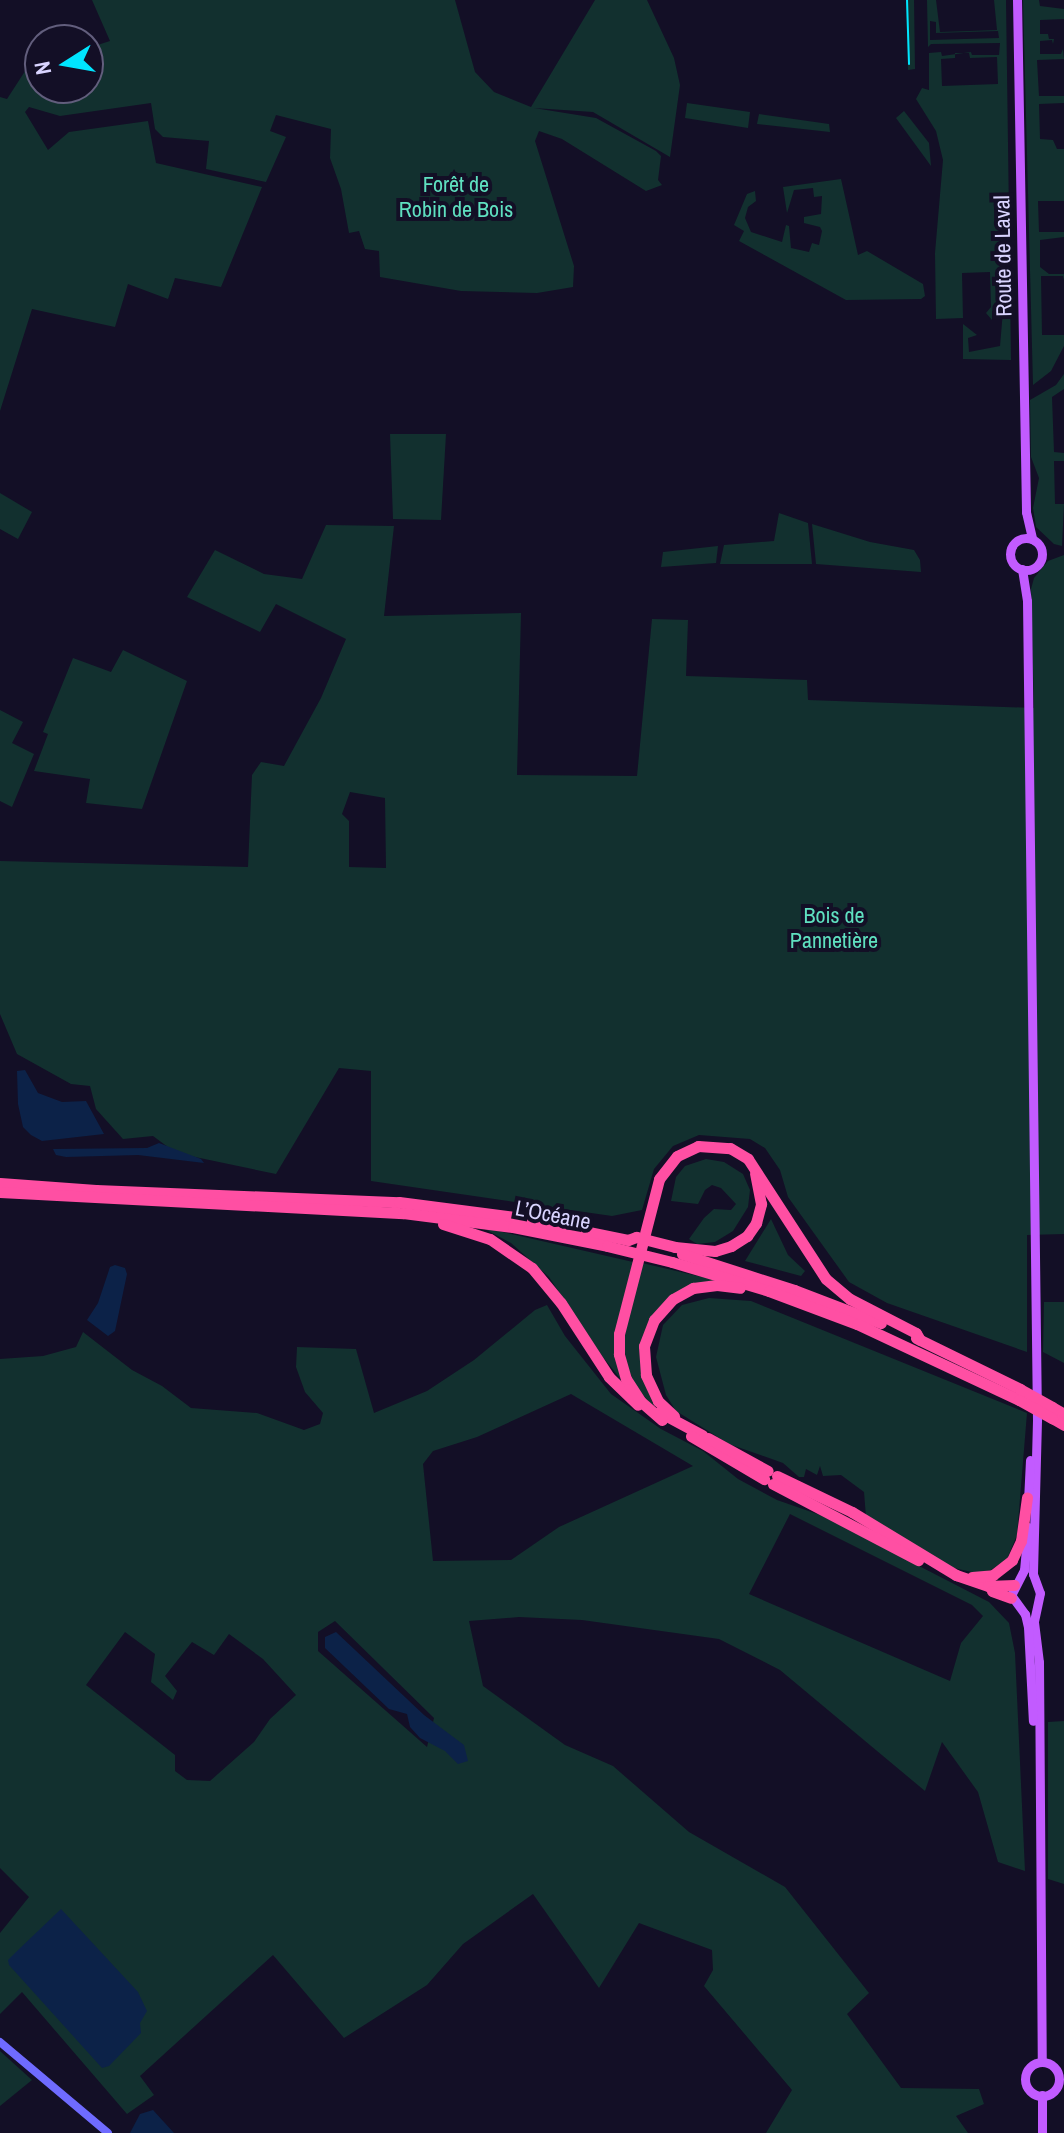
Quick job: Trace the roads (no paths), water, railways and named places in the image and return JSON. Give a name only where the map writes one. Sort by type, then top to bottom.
[{"type":"highway","points":[[662,1420],[641,1402],[626,1379],[619,1354],[619,1334],[659,1179],[677,1156],[698,1146],[730,1148],[748,1159],[826,1279],[850,1299],[916,1333],[920,1340]]},
{"type":"highway","points":[[674,1253],[725,1249],[751,1231],[761,1211],[762,1192],[753,1170],[737,1155],[720,1149],[700,1149],[682,1156],[668,1170],[656,1197],[623,1330],[625,1367],[639,1394],[664,1416],[702,1435]]},
{"type":"highway","name":"L’Océane","points":[[0,1183],[96,1190],[399,1202],[497,1214],[608,1241],[628,1240],[815,1297],[920,1340],[1052,1412],[1064,1414]]},
{"type":"highway","name":"L’Océane","points":[[0,1192],[94,1200],[365,1210],[513,1227],[674,1253],[915,1348],[1020,1395]]},
{"type":"highway","points":[[365,1210],[374,1215],[463,1229],[508,1249],[547,1285],[616,1385],[646,1411],[963,1583],[1016,1602]]},
{"type":"highway","points":[[724,1451],[664,1407],[651,1388],[644,1361],[651,1326],[667,1304],[693,1288],[725,1285],[769,1291]]},
{"type":"highway","name":"L’Océane","points":[[1052,1412],[1064,1425]]},
{"type":"highway","points":[[803,1494],[852,1512],[956,1575],[988,1586],[1017,1582]]},
{"type":"highway","points":[[956,1575],[984,1577],[1007,1566],[1021,1541],[1027,1497]]},
{"type":"main road","name":"Route de Laval","points":[[1017,0],[1026,512],[1032,539]]},
{"type":"main road","name":"Route de Laval","points":[[1020,539],[1026,512]]},
{"type":"main road","points":[[1027,569],[1014,564],[1010,553],[1020,539],[1032,539],[1042,553],[1027,569],[1034,1581],[1040,1593],[1035,1605],[1042,2062]]},
{"type":"main road","points":[[1035,1401],[1027,1497],[1026,1559],[1017,1582],[1016,1602],[1030,1638],[1039,1845]]},
{"type":"main road","points":[[1017,1582],[1034,1581]]},
{"type":"main road","points":[[1016,1602],[1035,1605]]},
{"type":"main road","points":[[1042,2062],[1055,2068],[1059,2078],[1056,2088],[1042,2095],[1028,2088],[1025,2079],[1032,2065],[1042,2062]]},
{"type":"main road","points":[[1042,2095],[1042,2133]]},
{"type":"street","points":[[0,2042],[108,2133]]},
{"type":"water","points":[[25,1070],[38,1093],[62,1102],[86,1101],[104,1134],[42,1141],[31,1135],[23,1127],[18,1104],[17,1071]]},
{"type":"water","points":[[159,1143],[201,1159],[204,1163],[138,1155],[66,1157],[56,1155],[53,1149],[147,1148]]},
{"type":"water","points":[[110,1267],[125,1268],[127,1274],[115,1331],[108,1336],[87,1320],[98,1303]]},
{"type":"water","points":[[336,1632],[424,1715],[464,1745],[468,1761],[458,1764],[445,1751],[420,1738],[410,1727],[407,1714],[389,1709],[325,1648],[325,1637]]},
{"type":"water","points":[[61,1909],[138,1992],[147,2011],[140,2023],[141,2033],[109,2066],[102,2068],[9,1965],[8,1960]]},
{"type":"water","points":[[153,2110],[174,2133],[130,2133],[140,2114]]},
{"type":"tram line","points":[[907,0],[909,64]]},
{"type":"park label","name":"Forêt de Robin de Bois","points":[[456,196]]},
{"type":"park label","name":"Bois de Pannetière","points":[[834,928]]}]
